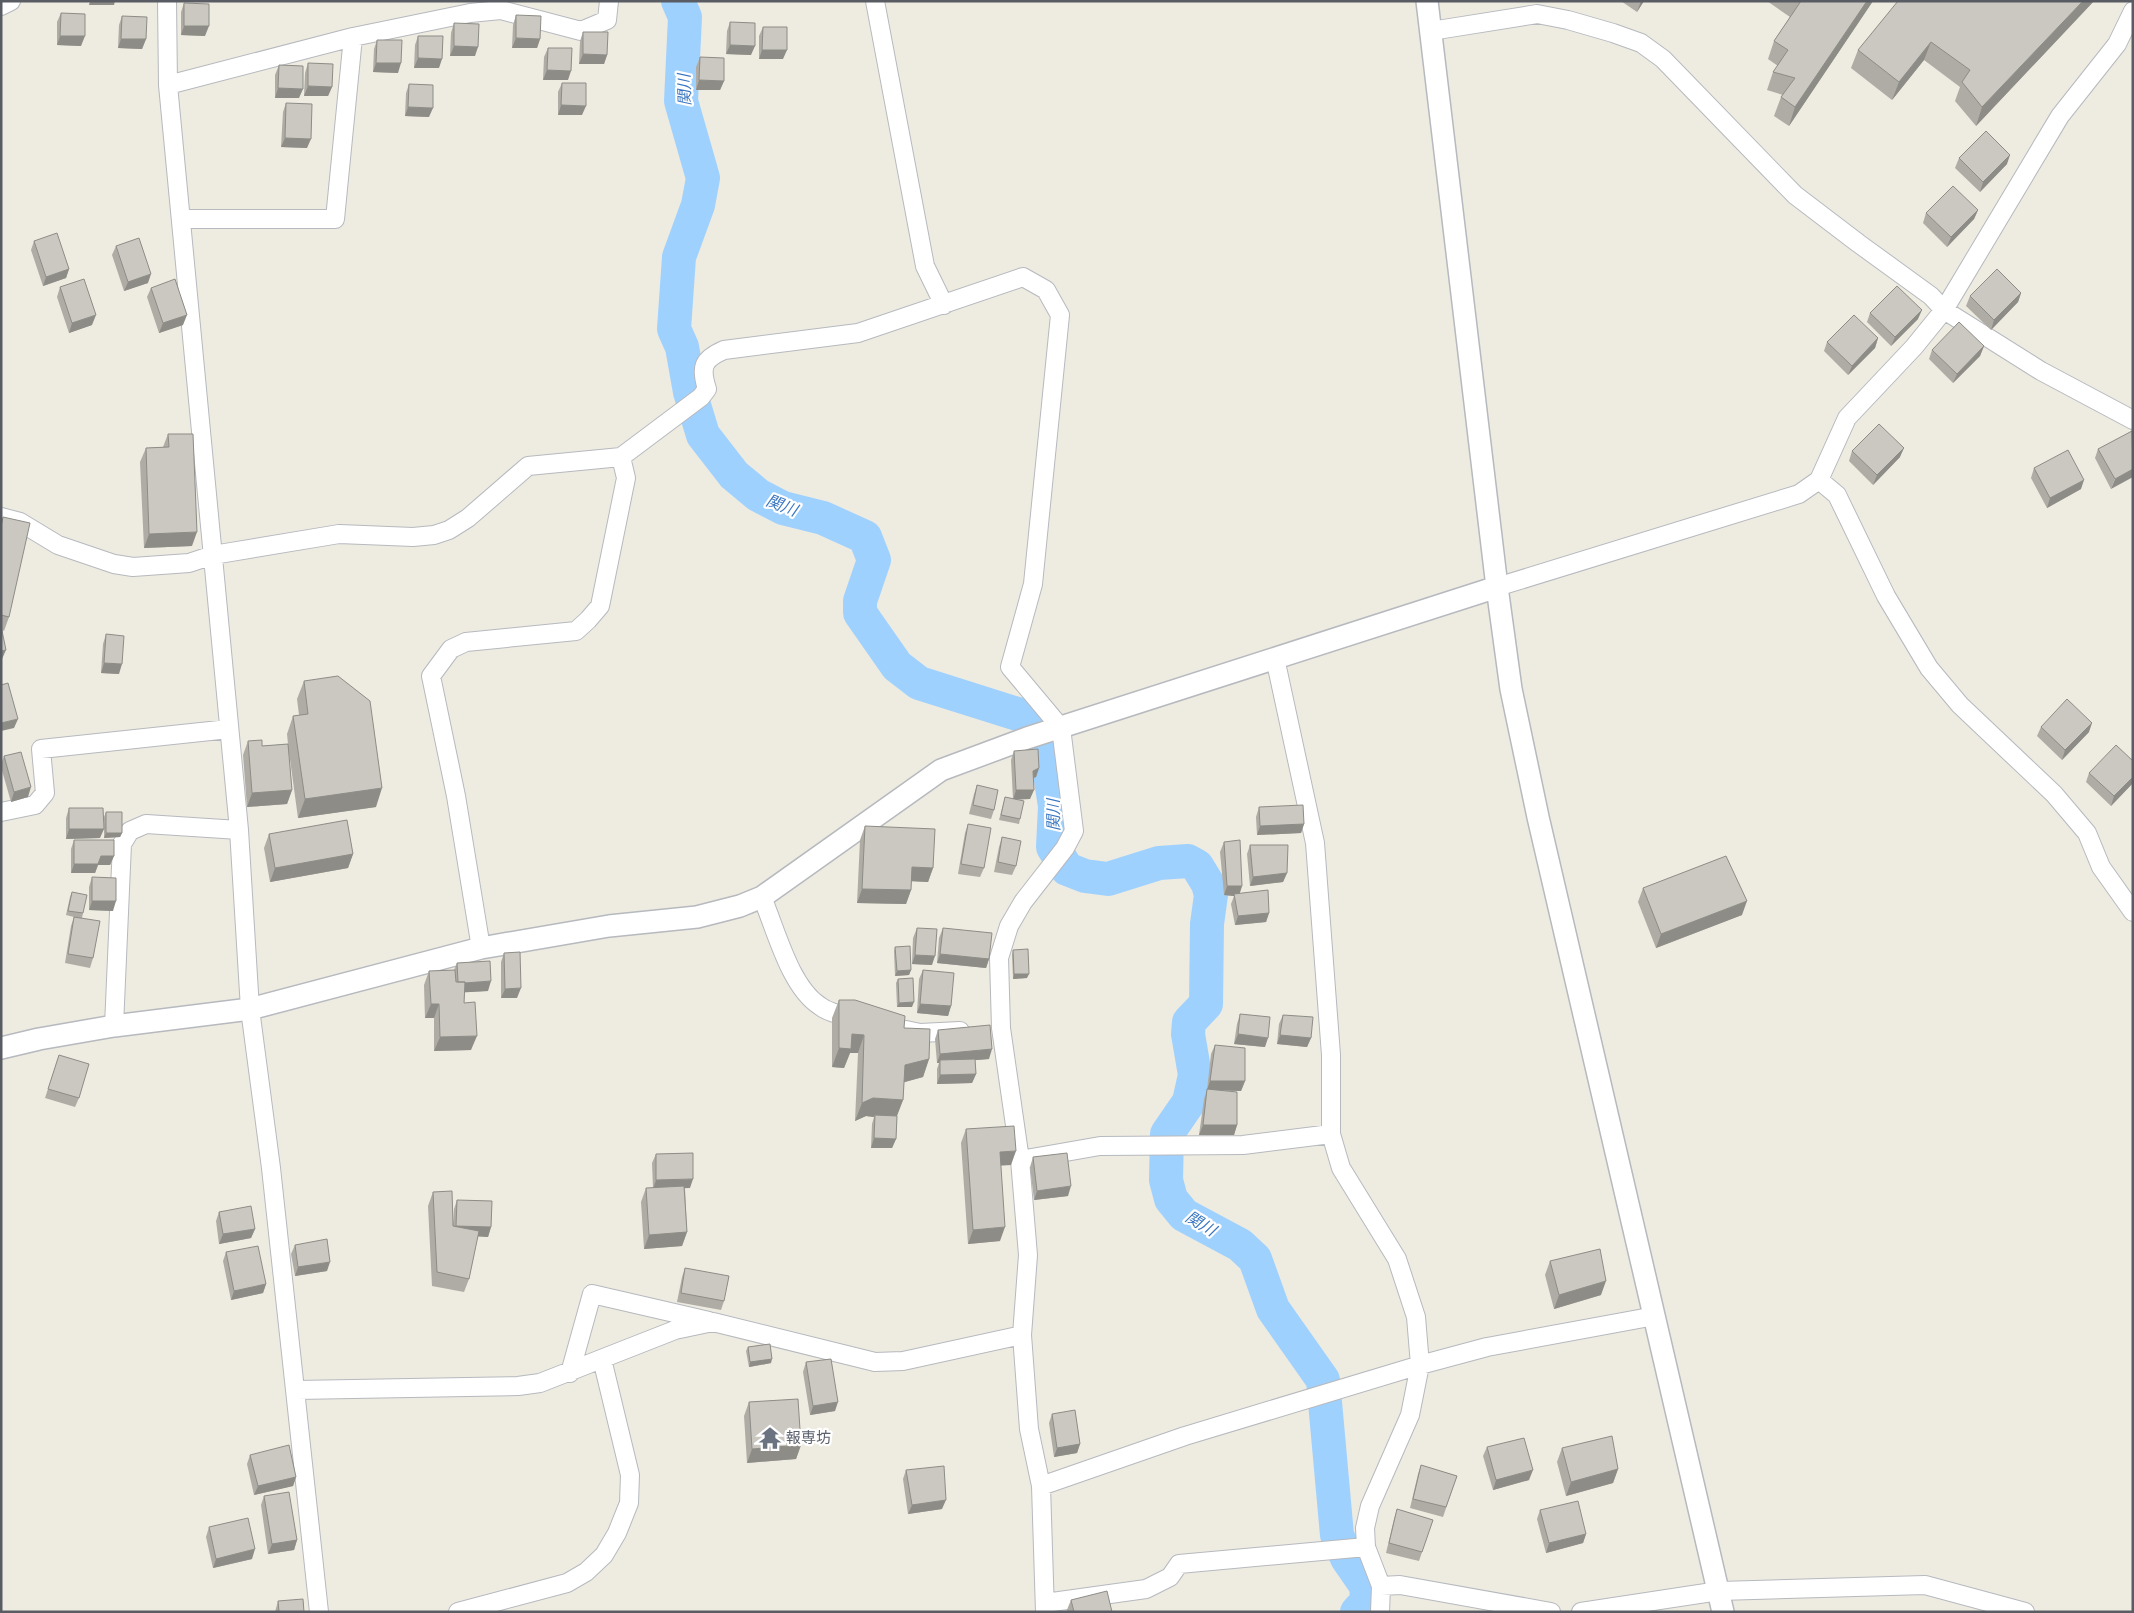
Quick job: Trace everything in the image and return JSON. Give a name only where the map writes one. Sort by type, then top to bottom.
[{"type":"street","points":[[1,6],[12,1]]},
{"type":"street","points":[[167,1],[168,85],[239,830],[250,1009],[271,1168],[319,1612]]},
{"type":"street","points":[[168,85],[353,37],[470,14],[502,10],[581,31],[607,20],[609,1]]},
{"type":"street","points":[[876,1],[925,266],[944,305]]},
{"type":"street","points":[[1427,1],[1497,587],[1511,689],[1536,808],[1723,1612]]},
{"type":"street","points":[[1,1048],[39,1039],[114,1026],[250,1009],[481,948],[609,926],[697,917],[740,906],[762,897],[940,770],[1027,738],[1275,658],[1799,494],[1820,480],[1847,418],[1914,347],[1944,310],[2060,116],[2117,44],[2133,11]]},
{"type":"street","points":[[1431,31],[1536,14],[1568,20],[1640,43],[1663,59],[1795,195],[1931,296],[1944,310],[2040,371],[2133,420]]},
{"type":"street","points":[[181,218],[335,219],[353,37]]},
{"type":"street","points":[[1,517],[20,522],[58,545],[114,564],[133,567],[189,563],[213,555],[339,534],[413,537],[434,535],[449,530],[468,518],[528,466],[620,457],[701,397],[706,390],[703,377],[704,366],[712,356],[724,350],[858,333],[1023,277],[1046,290],[1060,314],[1033,584],[1010,667],[1055,730],[1074,830],[1060,854],[1023,902],[1009,926],[1000,958],[1001,1028],[1020,1160],[1028,1255],[1022,1335],[1029,1428],[1041,1486],[1045,1607],[1146,1589],[1170,1577],[1179,1564],[1358,1547]]},
{"type":"street","points":[[481,948],[456,796],[431,676],[451,649],[466,642],[576,631],[600,606],[626,478],[620,457]]},
{"type":"street","points":[[1820,480],[1837,495],[1886,596],[1929,668],[1960,705],[2054,794],[2087,833],[2101,867],[2133,912]]},
{"type":"street","points":[[1275,658],[1315,843],[1331,1055],[1331,1134],[1341,1168],[1397,1259],[1416,1317],[1420,1365],[1410,1416],[1370,1506],[1358,1547]]},
{"type":"street","points":[[1,812],[35,805],[45,793],[41,749],[229,730]]},
{"type":"street","points":[[114,1026],[122,844],[130,831],[146,824],[239,830]]},
{"type":"street","points":[[762,897],[801,990],[818,1006],[828,1011],[873,1022]]},
{"type":"street","points":[[892,1026],[920,1033],[1001,1028]]},
{"type":"street","points":[[1020,1160],[1100,1146],[1243,1144],[1331,1134]]},
{"type":"street","points":[[570,1373],[592,1294],[875,1362],[902,1361],[1022,1335]]},
{"type":"street","points":[[1041,1486],[1185,1436],[1420,1365],[1487,1348],[1655,1316]]},
{"type":"street","points":[[296,1390],[518,1386],[540,1383],[570,1373],[675,1330],[713,1322]]},
{"type":"street","points":[[458,1612],[567,1583],[586,1572],[604,1555],[613,1540],[629,1503],[630,1475],[602,1359]]},
{"type":"street","points":[[1358,1547],[1381,1586],[1380,1612]]},
{"type":"street","points":[[1381,1586],[1400,1585],[1551,1612]]},
{"type":"street","points":[[1581,1612],[1719,1591],[1925,1585],[2025,1612]]},
{"type":"building","points":[[1801,1],[1867,1],[1795,107],[1781,97],[1795,78],[1773,72],[1788,50],[1774,41]]},
{"type":"building","points":[[1898,1],[2083,1],[1982,107],[1962,82],[1970,70],[1931,42],[1899,82],[1858,50]]},
{"type":"building","points":[[184,3],[209,4],[209,26],[184,26]]},
{"type":"building","points":[[61,13],[85,14],[85,36],[60,36]]},
{"type":"building","points":[[516,15],[541,16],[540,39],[516,38]]},
{"type":"building","points":[[122,16],[147,17],[146,39],[121,39]]},
{"type":"building","points":[[730,22],[755,23],[755,46],[730,45]]},
{"type":"building","points":[[454,23],[479,24],[478,47],[454,46]]},
{"type":"building","points":[[763,27],[787,27],[787,50],[762,50]]},
{"type":"building","points":[[583,32],[608,32],[607,55],[583,54]]},
{"type":"building","points":[[418,36],[443,36],[442,59],[418,58]]},
{"type":"building","points":[[377,40],[402,40],[401,63],[376,63]]},
{"type":"building","points":[[548,48],[572,48],[571,71],[547,70]]},
{"type":"building","points":[[700,57],[724,58],[724,81],[699,80]]},
{"type":"building","points":[[308,63],[333,64],[332,87],[308,86]]},
{"type":"building","points":[[279,65],[303,66],[303,89],[278,88]]},
{"type":"building","points":[[562,83],[586,83],[586,106],[561,105]]},
{"type":"building","points":[[409,84],[433,85],[433,108],[408,107]]},
{"type":"building","points":[[286,103],[312,104],[311,139],[285,138]]},
{"type":"building","points":[[1986,131],[2010,155],[1983,182],[1959,158]]},
{"type":"building","points":[[1953,186],[1978,210],[1951,237],[1926,213]]},
{"type":"building","points":[[57,233],[69,269],[46,277],[34,241]]},
{"type":"building","points":[[139,238],[151,274],[128,282],[116,246]]},
{"type":"building","points":[[1997,269],[2021,293],[1994,320],[1970,296]]},
{"type":"building","points":[[84,279],[96,315],[72,323],[60,287]]},
{"type":"building","points":[[175,279],[187,315],[163,323],[151,288]]},
{"type":"building","points":[[1897,286],[1922,310],[1895,337],[1870,313]]},
{"type":"building","points":[[1854,315],[1878,338],[1852,366],[1827,342]]},
{"type":"building","points":[[1959,322],[1984,346],[1957,374],[1932,350]]},
{"type":"building","points":[[1879,424],[1904,448],[1877,475],[1852,451]]},
{"type":"building","points":[[2132,431],[2133,469],[2115,479],[2098,449]]},
{"type":"building","points":[[168,434],[193,434],[197,532],[149,534],[146,448],[169,447]]},
{"type":"building","points":[[2068,450],[2084,480],[2050,498],[2034,468]]},
{"type":"building","points":[[3,517],[30,523],[9,617],[1,615],[1,527]]},
{"type":"building","points":[[1,626],[6,650],[1,651]]},
{"type":"building","points":[[106,634],[124,636],[122,664],[104,663]]},
{"type":"building","points":[[338,676],[370,701],[382,788],[305,799],[293,716],[308,714],[304,681]]},
{"type":"building","points":[[8,683],[18,719],[1,723],[1,685]]},
{"type":"building","points":[[2067,699],[2092,723],[2065,750],[2041,727]]},
{"type":"building","points":[[262,740],[262,746],[288,744],[292,790],[252,793],[248,741]]},
{"type":"building","points":[[2116,745],[2133,761],[2133,777],[2114,796],[2089,773]]},
{"type":"building","points":[[1038,749],[1039,768],[1033,771],[1034,790],[1016,790],[1014,751]]},
{"type":"building","points":[[21,752],[31,787],[14,792],[4,756]]},
{"type":"building","points":[[977,785],[998,790],[994,810],[973,805]]},
{"type":"building","points":[[1005,797],[1024,801],[1020,819],[1001,815]]},
{"type":"building","points":[[1303,805],[1304,824],[1260,826],[1259,807]]},
{"type":"building","points":[[69,808],[103,808],[104,829],[69,829]]},
{"type":"building","points":[[106,812],[122,812],[122,833],[106,833]]},
{"type":"building","points":[[347,820],[353,854],[275,868],[269,834]]},
{"type":"building","points":[[968,824],[991,828],[984,868],[961,864]]},
{"type":"building","points":[[865,826],[935,829],[933,868],[912,867],[911,890],[862,889]]},
{"type":"building","points":[[1002,837],[1021,841],[1016,866],[998,862]]},
{"type":"building","points":[[74,840],[114,840],[114,856],[101,856],[98,864],[74,864]]},
{"type":"building","points":[[1240,840],[1242,886],[1227,886],[1224,842]]},
{"type":"building","points":[[1250,845],[1288,845],[1287,873],[1253,877]]},
{"type":"building","points":[[1726,856],[1747,901],[1661,934],[1643,888]]},
{"type":"building","points":[[92,877],[116,878],[116,901],[92,901]]},
{"type":"building","points":[[1268,890],[1269,913],[1238,916],[1234,894]]},
{"type":"building","points":[[72,892],[87,895],[83,913],[68,911]]},
{"type":"building","points":[[74,917],[100,921],[93,958],[68,954]]},
{"type":"building","points":[[917,928],[937,929],[935,956],[915,955]]},
{"type":"building","points":[[943,928],[992,933],[989,959],[940,954]]},
{"type":"building","points":[[910,946],[911,970],[897,971],[895,947]]},
{"type":"building","points":[[1028,949],[1029,974],[1014,974],[1013,950]]},
{"type":"building","points":[[520,952],[521,988],[505,989],[504,953]]},
{"type":"building","points":[[490,961],[491,981],[458,982],[457,963]]},
{"type":"building","points":[[455,970],[456,982],[465,982],[464,1003],[475,1002],[477,1036],[440,1037],[439,1004],[431,1004],[429,971]]},
{"type":"building","points":[[923,970],[954,973],[951,1006],[920,1004]]},
{"type":"building","points":[[913,978],[914,1002],[899,1003],[898,979]]},
{"type":"building","points":[[839,1000],[855,1000],[905,1016],[904,1028],[930,1029],[929,1059],[905,1065],[903,1100],[873,1098],[862,1103],[864,1035],[852,1034],[851,1049],[839,1048]]},
{"type":"building","points":[[1240,1014],[1270,1017],[1268,1038],[1238,1034]]},
{"type":"building","points":[[1283,1015],[1313,1017],[1311,1038],[1280,1035]]},
{"type":"building","points":[[990,1025],[992,1049],[940,1054],[938,1030]]},
{"type":"building","points":[[1215,1045],[1245,1048],[1245,1081],[1210,1081]]},
{"type":"building","points":[[59,1055],[89,1064],[79,1098],[48,1089]]},
{"type":"building","points":[[975,1059],[976,1074],[940,1075],[940,1060]]},
{"type":"building","points":[[1207,1089],[1237,1092],[1237,1125],[1203,1125]]},
{"type":"building","points":[[875,1115],[897,1116],[896,1139],[874,1138]]},
{"type":"building","points":[[1014,1126],[1016,1151],[1000,1152],[1005,1227],[973,1230],[966,1129]]},
{"type":"building","points":[[693,1153],[693,1179],[656,1180],[656,1154]]},
{"type":"building","points":[[1067,1153],[1071,1186],[1037,1191],[1033,1157]]},
{"type":"building","points":[[684,1186],[687,1232],[649,1235],[646,1188]]},
{"type":"building","points":[[452,1191],[453,1226],[479,1231],[469,1279],[437,1272],[433,1192]]},
{"type":"building","points":[[457,1200],[492,1201],[491,1227],[456,1226]]},
{"type":"building","points":[[251,1206],[255,1229],[223,1234],[219,1212]]},
{"type":"building","points":[[327,1239],[330,1262],[298,1267],[295,1245]]},
{"type":"building","points":[[258,1246],[266,1284],[234,1291],[226,1252]]},
{"type":"building","points":[[1600,1249],[1606,1281],[1559,1295],[1550,1261]]},
{"type":"building","points":[[685,1268],[729,1276],[724,1301],[681,1293]]},
{"type":"building","points":[[770,1344],[772,1359],[750,1362],[748,1347]]},
{"type":"building","points":[[831,1359],[838,1402],[813,1406],[806,1362]]},
{"type":"building","name":"報専坊","points":[[798,1399],[801,1445],[752,1449],[749,1402]]},
{"type":"building","points":[[1075,1410],[1080,1444],[1057,1448],[1052,1414]]},
{"type":"building","points":[[1612,1436],[1618,1469],[1571,1482],[1562,1448]]},
{"type":"building","points":[[1524,1438],[1533,1470],[1496,1480],[1487,1447]]},
{"type":"building","points":[[289,1445],[296,1477],[258,1486],[250,1455]]},
{"type":"building","points":[[1421,1465],[1457,1476],[1446,1507],[1413,1499]]},
{"type":"building","points":[[944,1466],[946,1500],[912,1505],[906,1470]]},
{"type":"building","points":[[289,1492],[297,1540],[272,1544],[264,1496]]},
{"type":"building","points":[[1578,1501],[1586,1534],[1549,1543],[1540,1510]]},
{"type":"building","points":[[1397,1509],[1433,1520],[1422,1552],[1389,1543]]},
{"type":"building","points":[[248,1518],[255,1549],[216,1559],[209,1527]]},
{"type":"building","points":[[1107,1591],[1112,1612],[1074,1612],[1071,1600]]},
{"type":"building","points":[[303,1599],[304,1612],[279,1612],[278,1601]]},
{"type":"waterway","name":"関川","points":[[678,1],[685,17],[681,101],[703,178],[698,205],[679,257],[674,329],[682,347],[690,392],[703,435],[734,475],[758,495],[783,508],[823,518],[865,537],[874,560],[860,601],[860,613],[897,666],[919,683],[1033,719],[1047,755],[1055,806],[1053,847],[1067,869],[1085,876],[1108,879],[1159,863],[1188,861],[1197,866],[1208,884],[1211,895],[1207,924],[1206,1004],[1189,1022],[1188,1034],[1195,1075],[1189,1102],[1167,1134],[1166,1180],[1171,1199],[1184,1215],[1240,1245],[1255,1259],[1273,1309],[1323,1380],[1337,1535],[1347,1558],[1367,1587],[1366,1602],[1357,1612]]},
{"type":"place","name":"報専坊","points":[[770,1438]]}]
